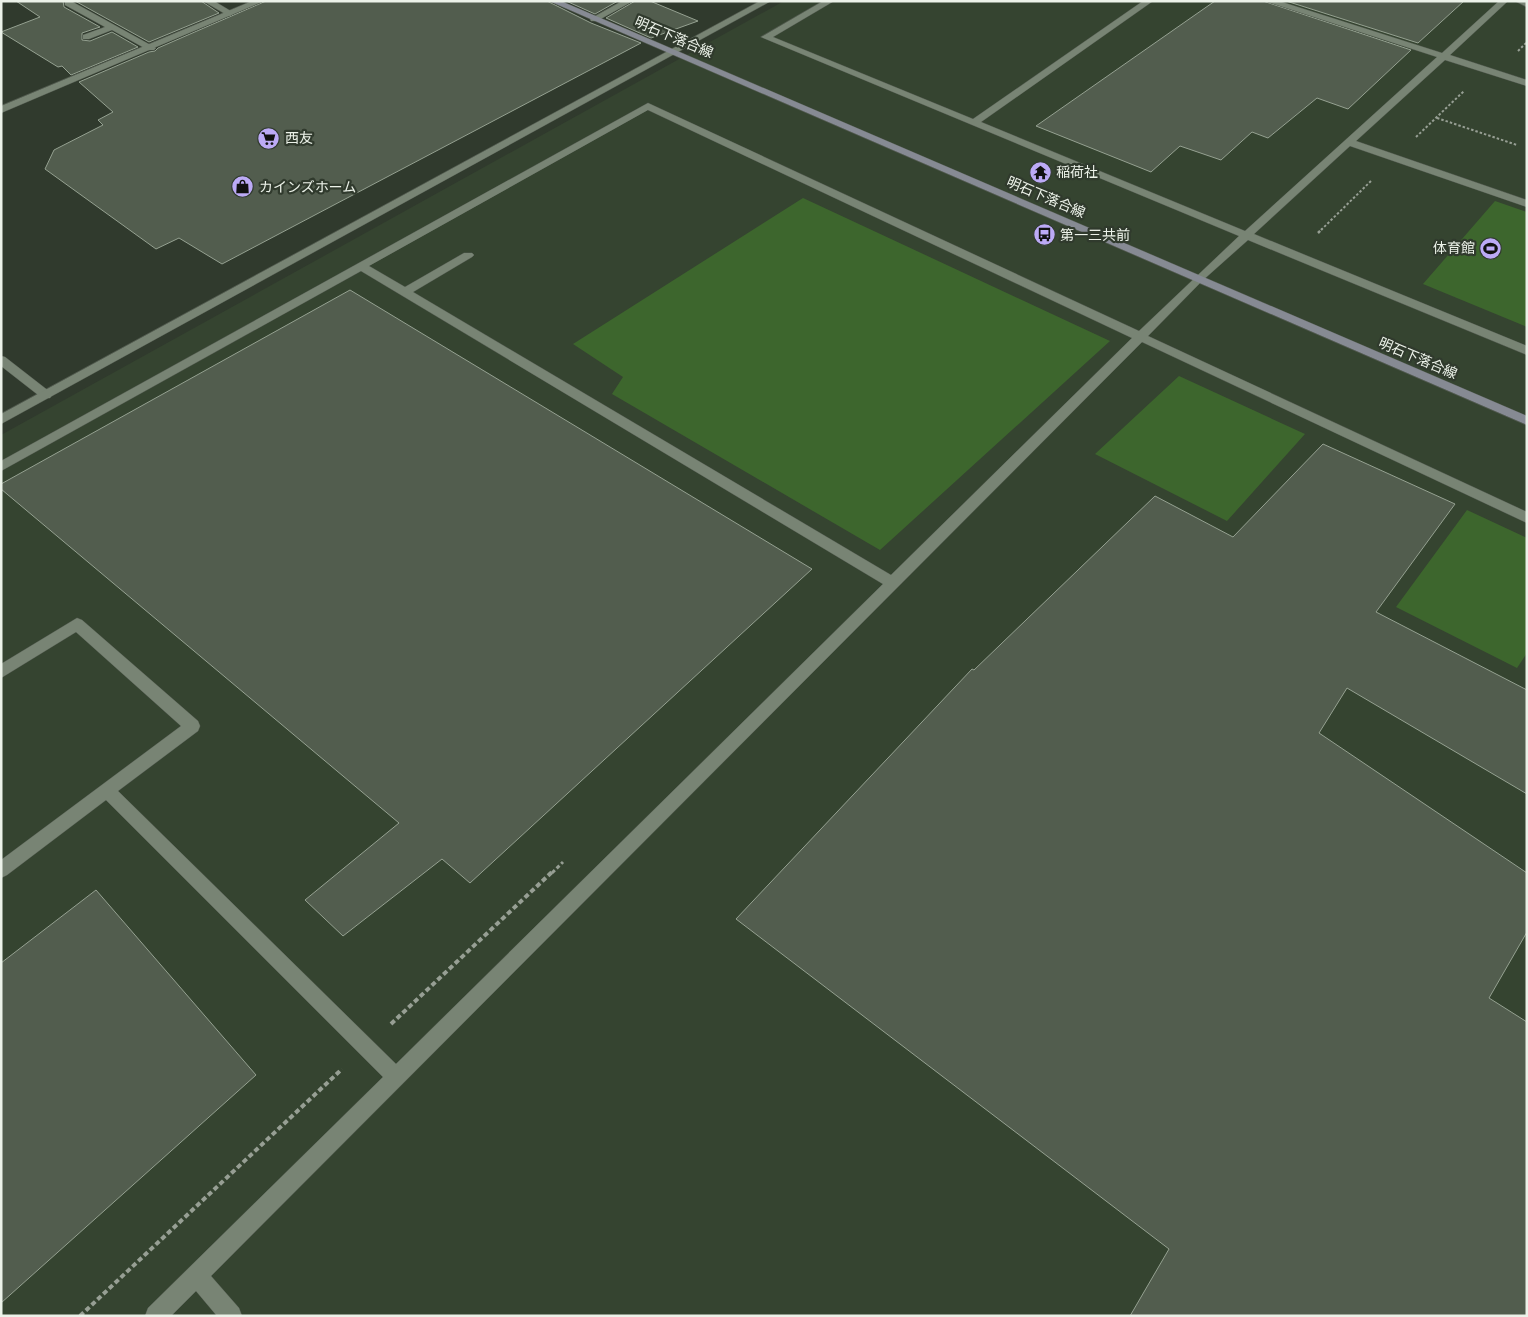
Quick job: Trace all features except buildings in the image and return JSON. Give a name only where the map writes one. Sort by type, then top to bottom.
[{"type":"main road","name":"明石下落合線","points":[[553,1],[1527,421]]},
{"type":"street","points":[[207,1],[230,14]]},
{"type":"street","points":[[1,110],[260,1]]},
{"type":"street","points":[[594,19],[629,1]]},
{"type":"street","points":[[1,420],[766,1]]},
{"type":"street","points":[[830,1],[766,37],[1527,351]]},
{"type":"street","points":[[973,123],[1150,1]]},
{"type":"street","points":[[1269,1],[1527,83]]},
{"type":"street","points":[[156,1316],[1198,280],[1504,1]]},
{"type":"street","points":[[1519,1],[1527,4]]},
{"type":"street","points":[[68,3],[151,48]]},
{"type":"street","points":[[86,37],[112,27]]},
{"type":"street","points":[[1,467],[648,106],[1527,518]]},
{"type":"street","points":[[1350,142],[1527,204]]},
{"type":"street","points":[[405,292],[468,254]]},
{"type":"street","points":[[361,266],[893,583]]},
{"type":"street","points":[[1,360],[46,395]]},
{"type":"street","points":[[1,672],[77,624],[192,726],[107,792],[1,870]]},
{"type":"street","points":[[107,792],[396,1077]]},
{"type":"street","points":[[197,1275],[232,1316]]},
{"type":"path","points":[[1436,118],[1518,145]]},
{"type":"path","points":[[385,1029],[566,859]]},
{"type":"path","points":[[80,1316],[349,1063]]},
{"type":"shaded area","points":[[784,1],[1527,1],[1527,1316],[1,1316],[1,435]]},
{"type":"green space","points":[[803,198],[1110,341],[880,550],[612,394],[623,377],[573,344]]},
{"type":"green space","name":"体育館","points":[[1495,201],[1527,212],[1527,327],[1423,284]]},
{"type":"green space","points":[[1179,376],[1305,434],[1227,521],[1095,454]]},
{"type":"green space","points":[[1467,510],[1527,538],[1527,653],[1517,668],[1396,607]]},
{"type":"place","name":"西友","points":[[269,138]]},
{"type":"place","name":"稲荷社","points":[[1040,172]]},
{"type":"place","name":"カインズホーム","points":[[243,187]]},
{"type":"place","name":"第一三共前","points":[[1044,235]]},
{"type":"place","name":"体育館","points":[[1491,248]]}]
